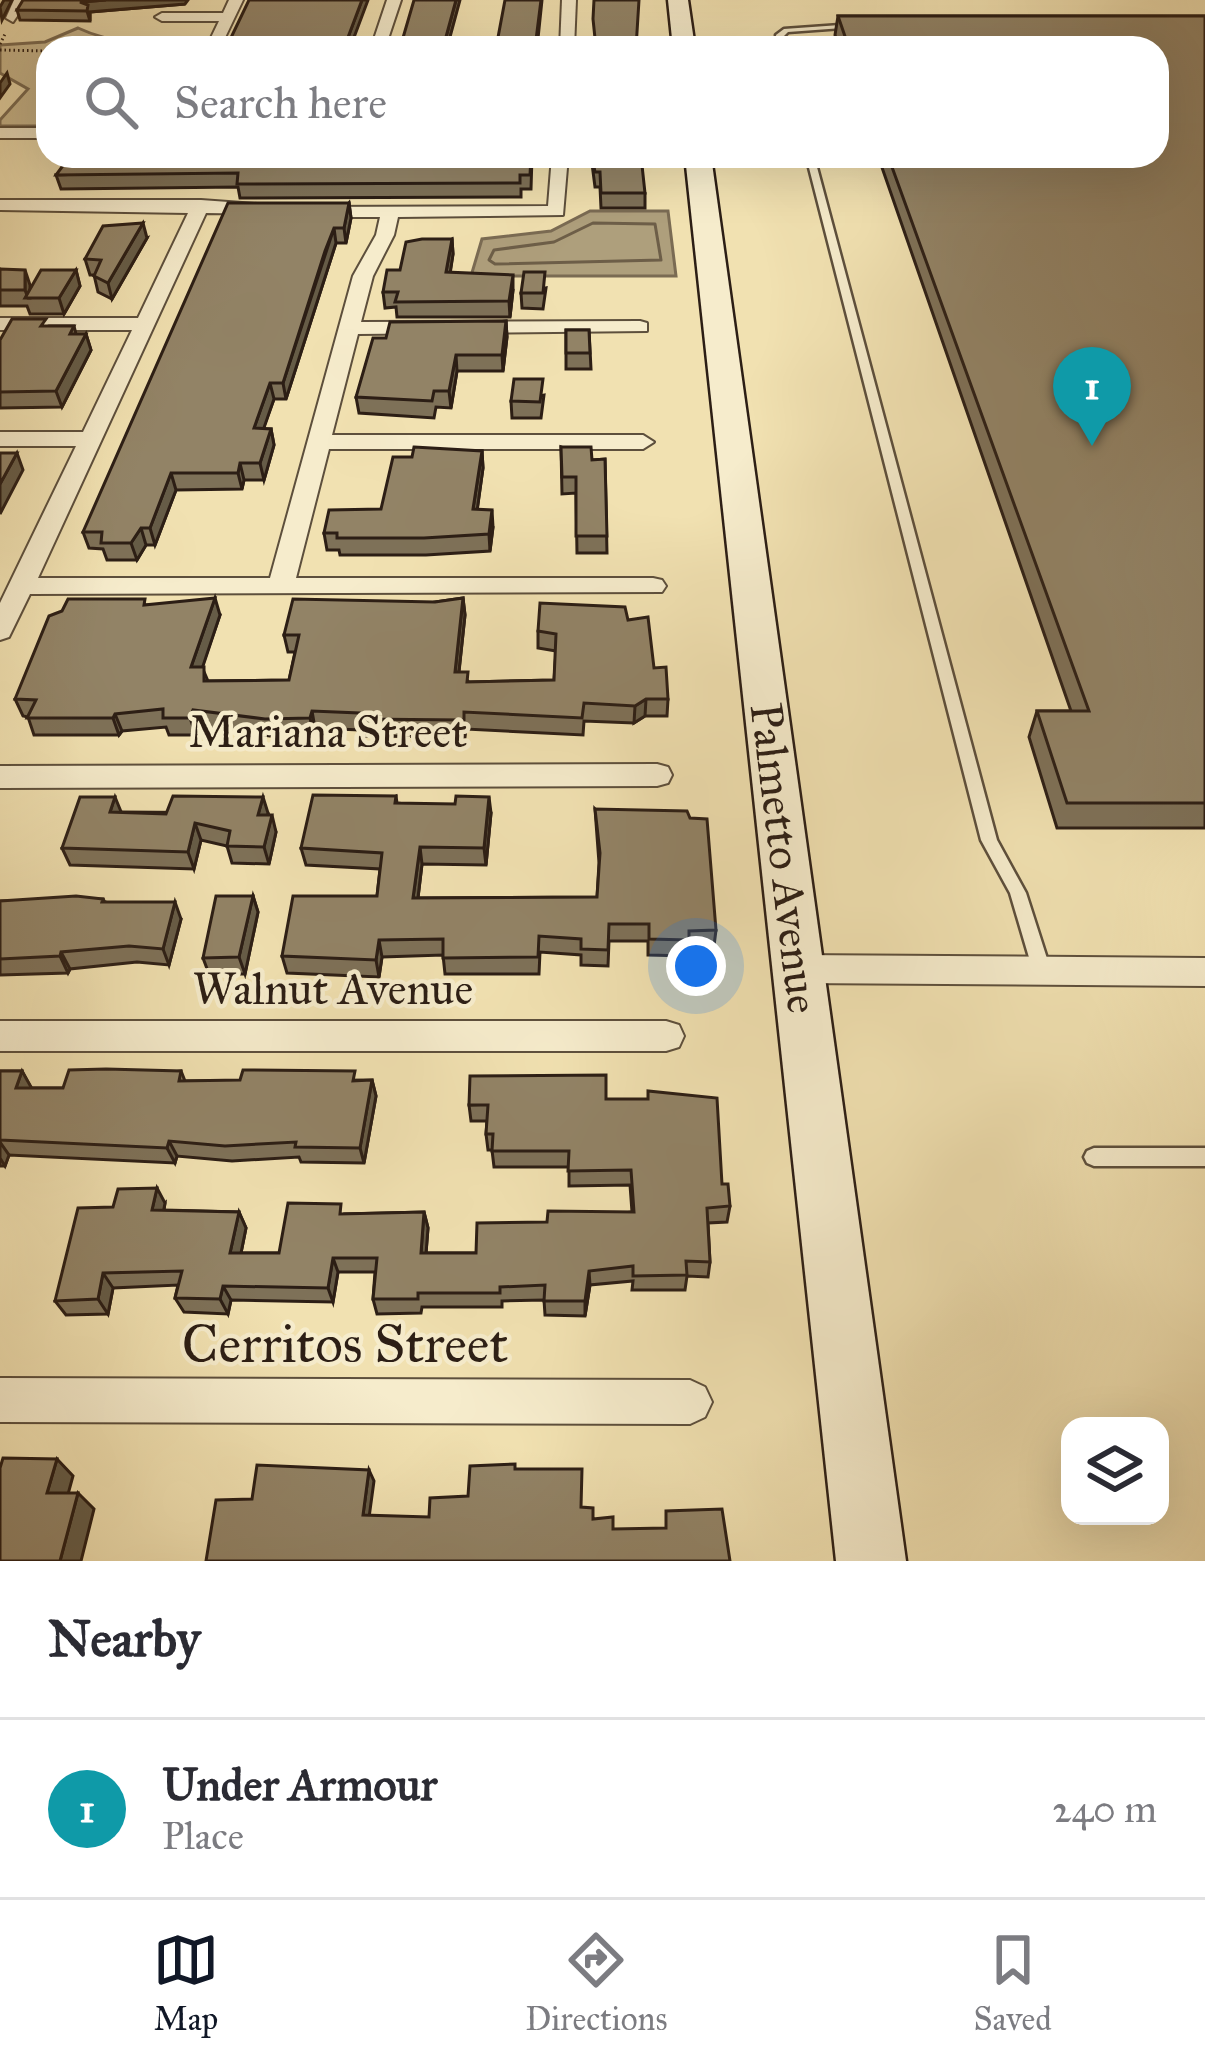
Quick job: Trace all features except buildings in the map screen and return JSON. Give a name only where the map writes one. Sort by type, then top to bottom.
[{"type":"street","points":[[13,18],[21,0]]},
{"type":"street","points":[[217,36],[236,0]]},
{"type":"street","points":[[382,36],[394,0]]},
{"type":"street","points":[[567,36],[569,0]]},
{"type":"street","points":[[679,0],[683,36]]},
{"type":"street","points":[[162,17],[224,17]]},
{"type":"street","points":[[0,133],[36,133]]},
{"type":"street","points":[[0,205],[557,212],[559,168]]},
{"type":"street","name":"Palmetto Avenue","points":[[699,168],[871,1561]]},
{"type":"street","points":[[1,232],[21,205]]},
{"type":"street","points":[[0,631],[201,205]]},
{"type":"street","points":[[281,586],[363,276],[385,235],[390,212]]},
{"type":"street","points":[[0,324],[145,324]]},
{"type":"street","points":[[349,328],[640,327]]},
{"type":"street","points":[[0,439],[89,440]]},
{"type":"street","points":[[320,442],[643,442]]},
{"type":"street","points":[[23,586],[653,586]]},
{"type":"street","name":"Mariana Street","points":[[0,777],[657,775]]},
{"type":"street","points":[[798,969],[1205,972]]},
{"type":"street","name":"Walnut Avenue","points":[[0,1036],[666,1036]]},
{"type":"street","name":"Cerritos Street","points":[[0,1400],[690,1402]]},
{"type":"lane","points":[[780,36],[798,26],[855,26]]},
{"type":"lane","points":[[813,168],[989,840],[1018,893],[1042,970]]},
{"type":"lane","points":[[1094,1157],[1205,1157]]},
{"type":"path","points":[[0,50],[36,51]]},
{"type":"shaded area","points":[[78,28],[100,36],[59,36]]},
{"type":"shaded area","points":[[36,43],[36,126],[0,126],[0,120],[28,89],[0,73],[0,45]]},
{"type":"water","points":[[590,211],[668,211],[676,276],[471,276],[482,239],[551,231]]},
{"type":"place","name":"Under Armour","points":[[1092,446]]}]
